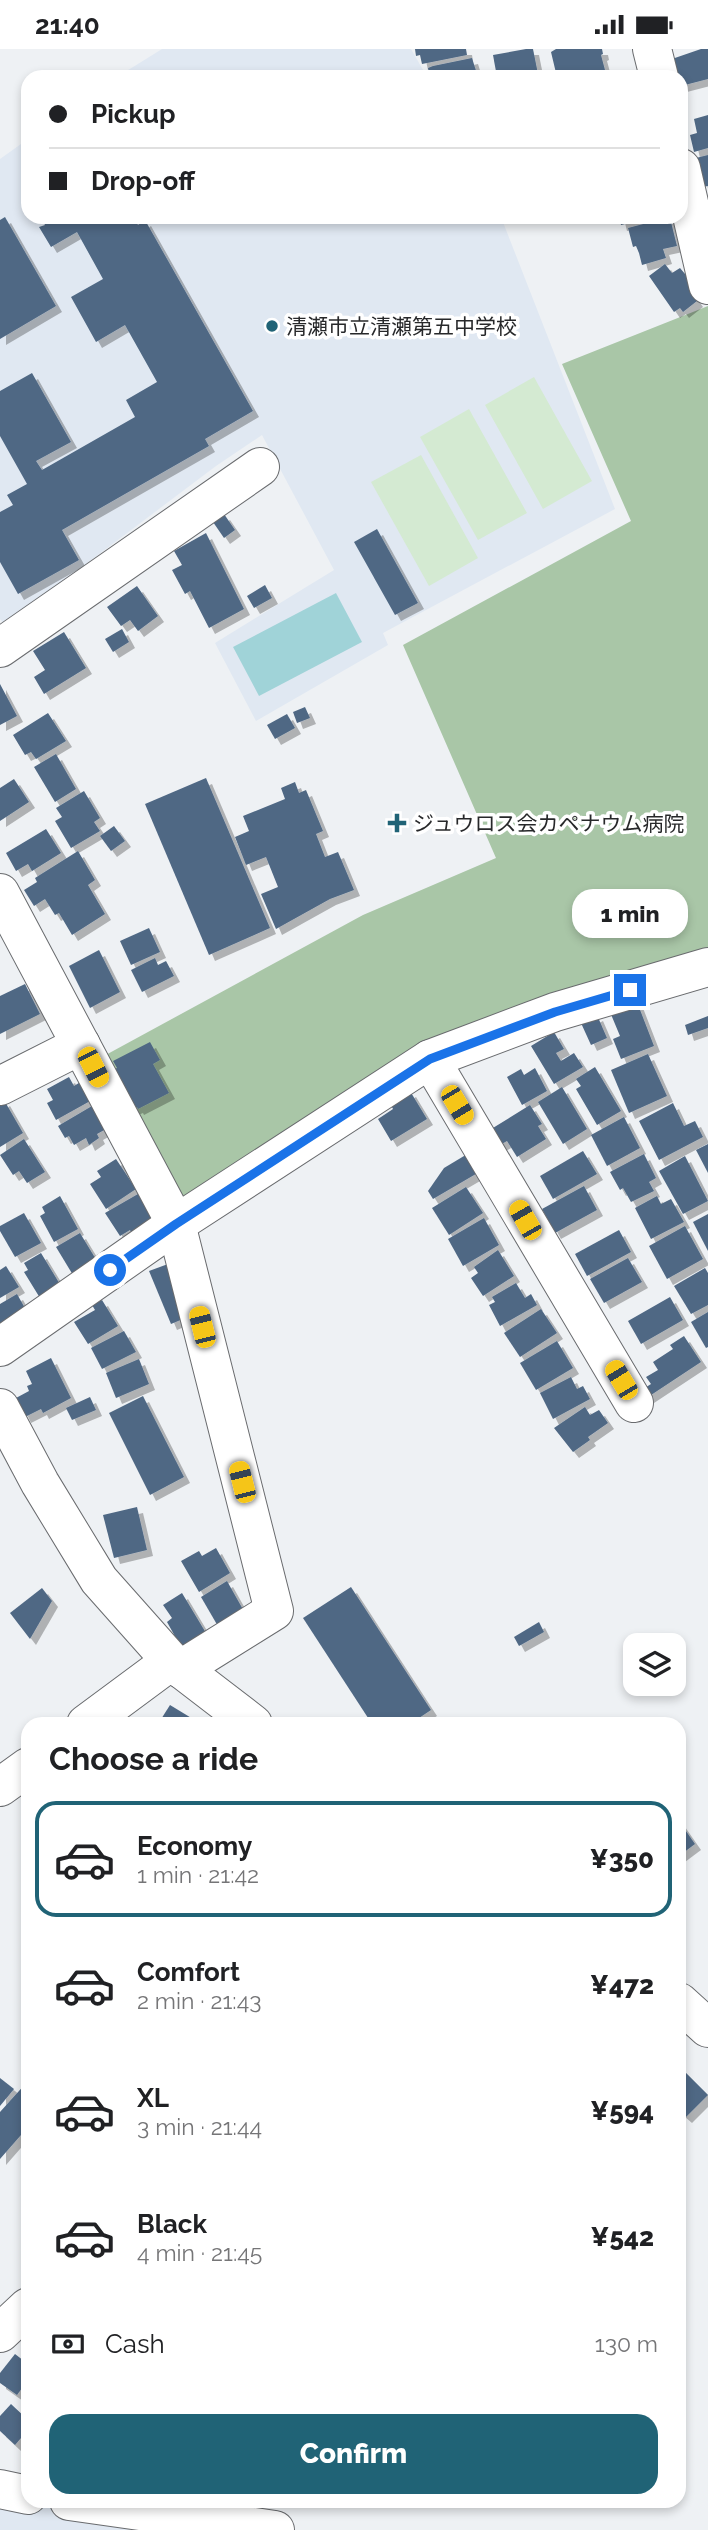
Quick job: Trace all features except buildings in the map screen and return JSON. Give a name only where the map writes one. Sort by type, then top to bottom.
[{"type":"street","points":[[652,49],[657,70]]},
{"type":"street","points":[[688,198],[708,285]]},
{"type":"street","points":[[0,648],[260,467]]},
{"type":"street","points":[[0,893],[176,1224],[274,1611],[176,1665],[97,1717]]},
{"type":"street","points":[[0,1347],[176,1224],[430,1059],[555,1012],[707,969]]},
{"type":"street","points":[[0,1086],[81,1045]]},
{"type":"street","points":[[430,1059],[634,1403]]},
{"type":"street","points":[[0,1408],[40,1483],[99,1580],[176,1665],[244,1717]]},
{"type":"street","points":[[0,1787],[21,1772]]},
{"type":"street","points":[[0,2333],[21,2314]]},
{"type":"street","points":[[0,2489],[21,2494]]},
{"type":"street","points":[[119,2508],[275,2530]]},
{"type":"shaded area","points":[[162,49],[411,49],[423,70],[128,70]]},
{"type":"shaded area","name":"清瀬市立清瀬第五中学校","points":[[21,144],[21,224],[504,224],[615,509],[383,633],[388,645],[256,721],[215,643],[334,570],[262,435],[216,466],[5,625],[0,619],[0,159]]},
{"type":"shaded area","points":[[0,2492],[21,2499],[21,2508],[97,2508],[230,2530],[0,2530]]},
{"type":"green space","points":[[708,306],[708,956],[531,1007],[180,1210],[102,1057],[363,915],[496,858],[403,645],[631,521],[562,364]]},
{"type":"green space","points":[[534,377],[592,481],[543,509],[485,405]]},
{"type":"green space","points":[[469,409],[527,513],[478,540],[420,437]]},
{"type":"green space","points":[[421,455],[478,558],[429,586],[371,482]]},
{"type":"water","points":[[336,593],[362,642],[259,696],[233,647]]},
{"type":"place","name":"清瀬市立清瀬第五中学校","points":[[272,326]]},
{"type":"place","name":"ジュウロス会カペナウム病院","points":[[397,823]]},
{"type":"route","points":[[110,1270],[430,1059],[555,1012],[630,990]]}]
